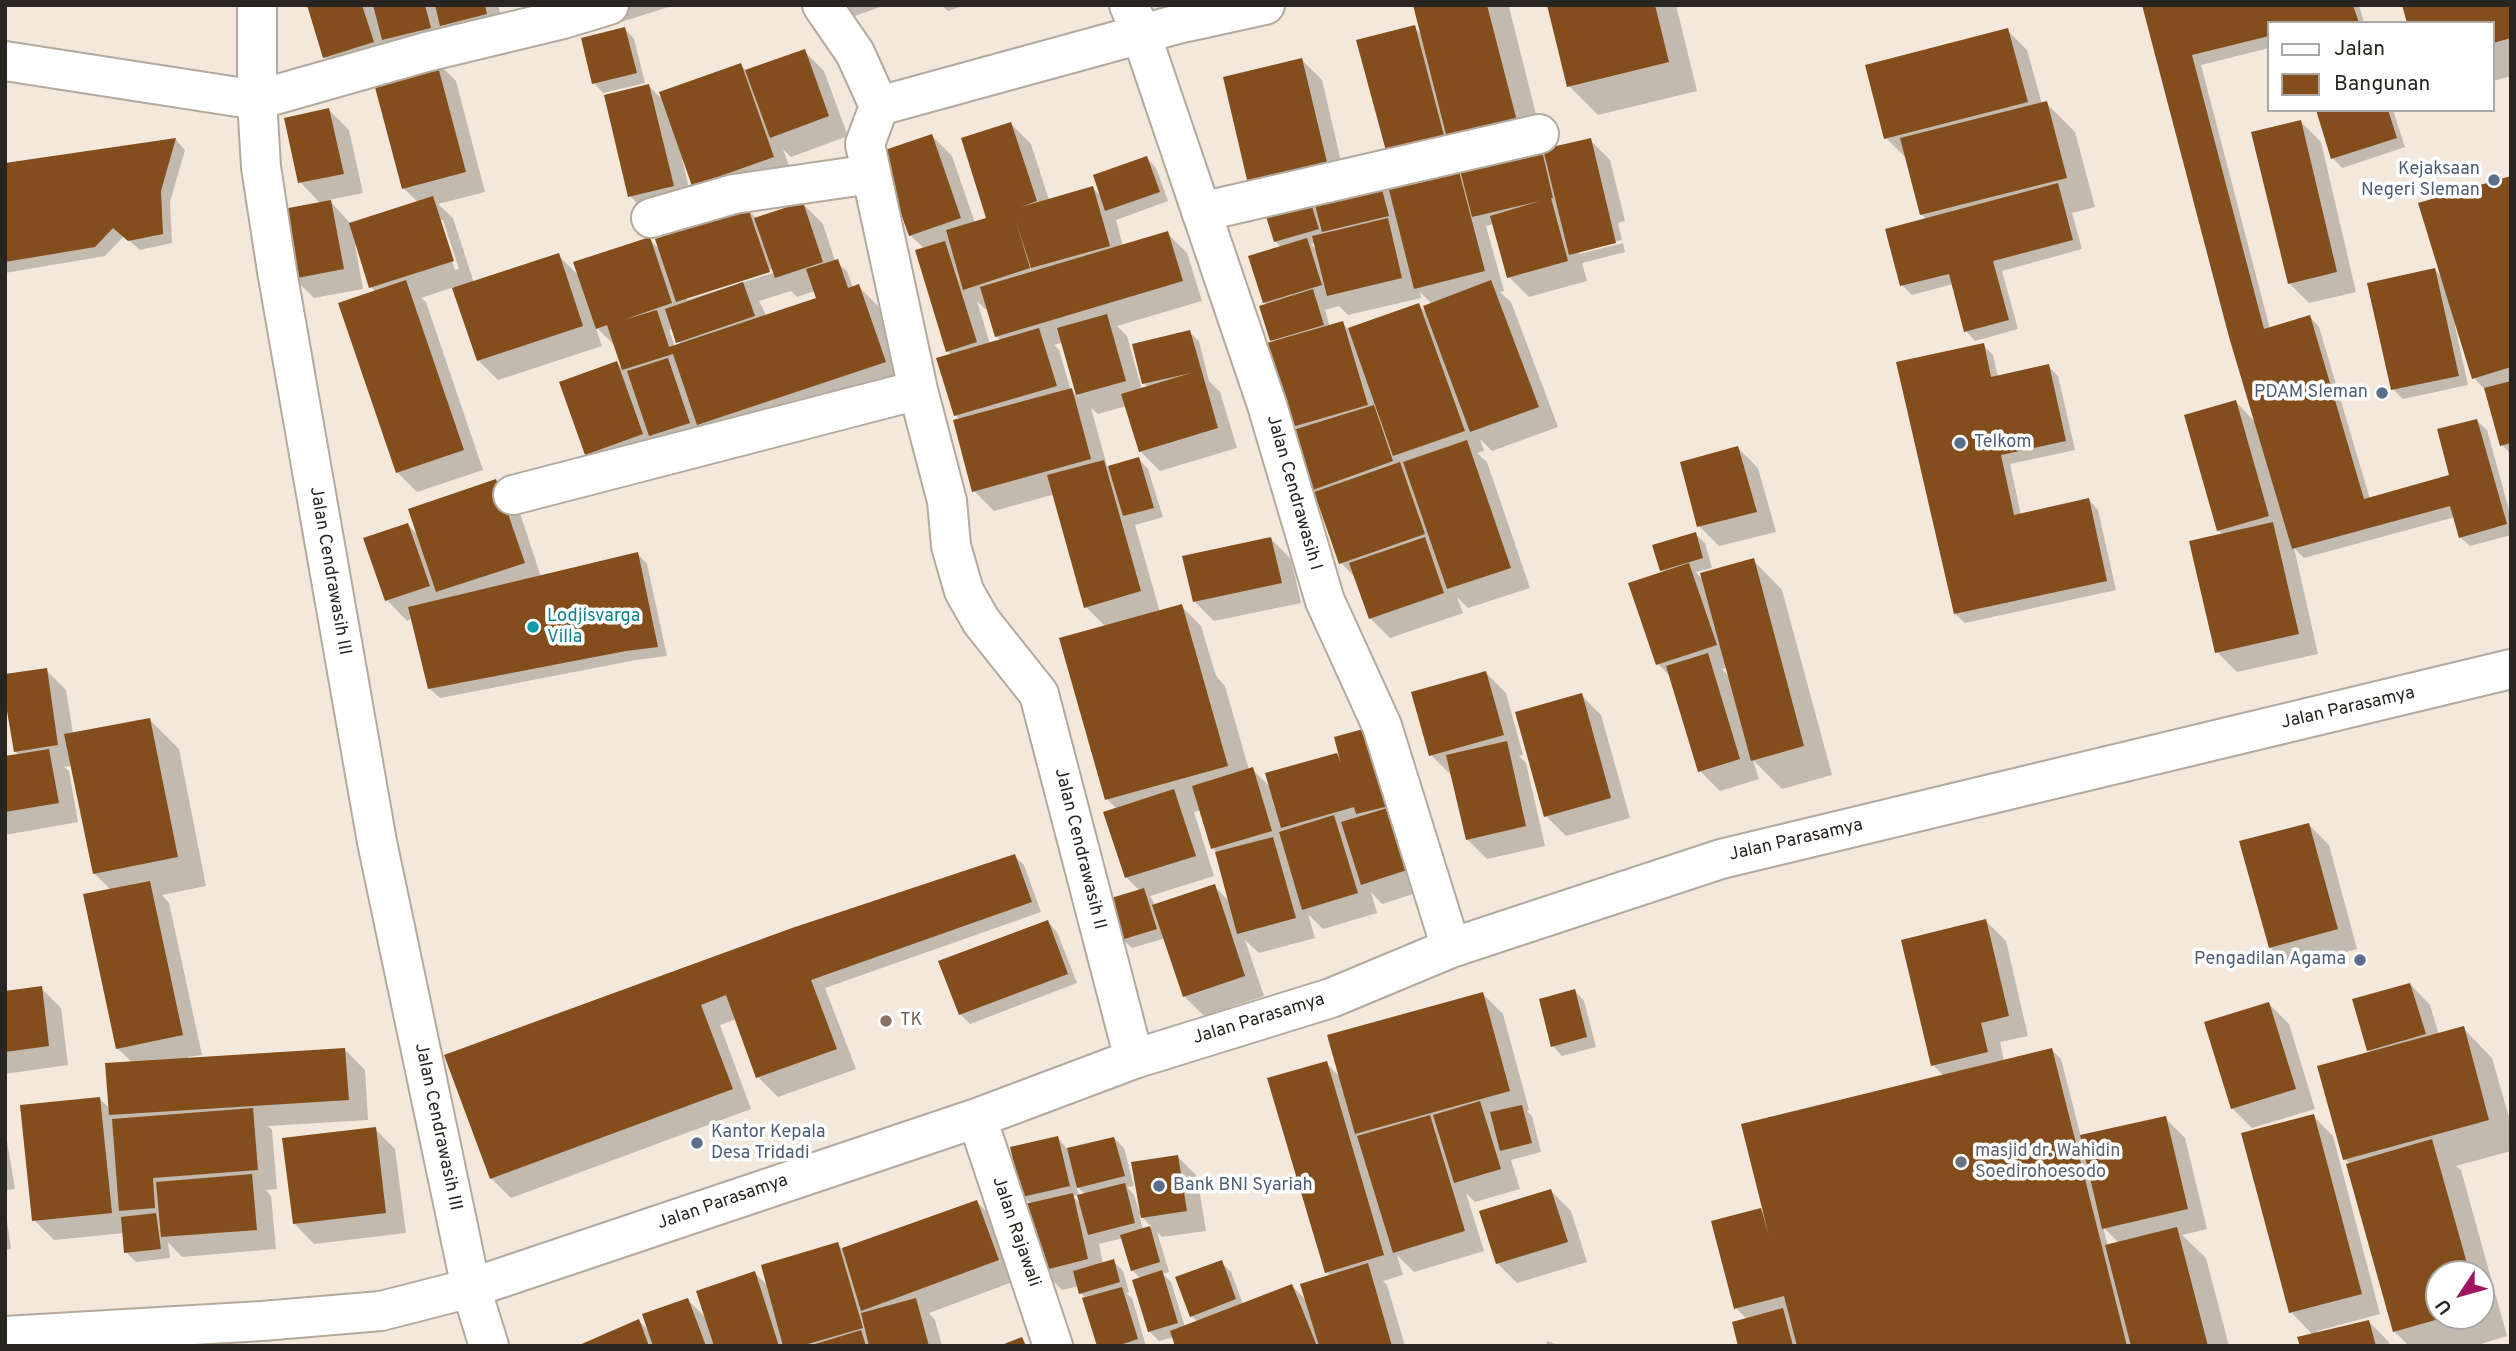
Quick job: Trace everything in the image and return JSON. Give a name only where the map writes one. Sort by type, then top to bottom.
[{"type":"street","name":"Jalan Cendrawasih III","points":[[257,5],[257,100],[261,167],[276,271],[377,842],[471,1288],[488,1346]]},
{"type":"street","points":[[5,61],[257,100],[426,52],[563,19],[609,5]]},
{"type":"street","points":[[822,5],[855,53],[879,106],[1135,20],[1265,5]]},
{"type":"street","name":"Jalan Cendrawasih I","points":[[1135,20],[1267,405],[1325,601],[1382,726],[1451,948]]},
{"type":"street","name":"Jalan Cendrawasih II","points":[[879,106],[865,144],[918,390],[947,501],[951,546],[964,591],[981,621],[1040,695],[1134,1059]]},
{"type":"street","points":[[1201,212],[1539,134]]},
{"type":"street","points":[[651,218],[734,194],[871,174]]},
{"type":"street","points":[[513,495],[918,390]]},
{"type":"street","name":"Jalan Parasamya","points":[[5,1336],[381,1311],[471,1288],[977,1118],[1134,1059],[1331,998],[1451,948],[1721,859],[2511,669]]},
{"type":"street","name":"Jalan Rajawali","points":[[977,1118],[1053,1346]]},
{"type":"building","points":[[307,5],[362,5],[374,42],[323,58]]},
{"type":"building","points":[[373,5],[425,5],[431,28],[382,40]]},
{"type":"building","points":[[435,5],[485,5],[487,14],[440,26]]},
{"type":"building","points":[[1413,5],[1487,5],[1520,133],[1450,150]]},
{"type":"building","points":[[1547,5],[1655,5],[1669,62],[1567,87]]},
{"type":"building","points":[[2142,5],[2353,5],[2358,21],[2268,21],[2268,36],[2192,55],[2264,329],[2310,315],[2364,499],[2449,475],[2437,429],[2477,419],[2507,524],[2459,538],[2450,506],[2292,549],[2229,337]]},
{"type":"building","points":[[2402,5],[2508,5],[2511,13],[2511,38],[2495,42],[2495,21],[2406,21]]},
{"type":"building","points":[[1415,25],[1447,147],[1389,162],[1356,40]]},
{"type":"building","points":[[625,27],[637,73],[592,84],[581,38]]},
{"type":"building","points":[[2008,28],[2028,102],[1884,139],[1865,65]]},
{"type":"building","points":[[805,49],[829,116],[770,138],[745,70]]},
{"type":"building","points":[[1302,58],[1331,179],[1251,197],[1223,77]]},
{"type":"building","points":[[436,59],[466,172],[402,189],[372,76]]},
{"type":"building","points":[[741,63],[774,157],[692,186],[659,92]]},
{"type":"building","points":[[649,84],[674,186],[628,197],[604,95]]},
{"type":"building","points":[[2047,101],[2067,178],[1920,215],[1900,138]]},
{"type":"building","points":[[329,108],[344,174],[298,183],[284,118]]},
{"type":"building","points":[[2317,112],[2389,112],[2397,138],[2331,159]]},
{"type":"building","points":[[2301,120],[2337,272],[2288,284],[2251,132]]},
{"type":"building","points":[[1011,122],[1037,201],[1021,207],[1093,186],[1110,246],[1031,268],[1015,219],[1030,268],[963,290],[946,230],[986,218],[961,138]]},
{"type":"building","points":[[932,134],[961,218],[909,236],[879,152]]},
{"type":"building","points":[[176,138],[161,191],[163,234],[128,241],[113,228],[95,247],[5,262],[5,163]]},
{"type":"building","points":[[1539,138],[1568,261],[1507,278],[1490,216],[1540,201],[1472,217],[1457,158]]},
{"type":"building","points":[[1591,138],[1616,243],[1569,255],[1543,149]]},
{"type":"building","points":[[1147,156],[1160,192],[1105,211],[1093,175]]},
{"type":"building","points":[[1455,156],[1485,271],[1414,289],[1385,174]]},
{"type":"building","points":[[2511,176],[2511,367],[2472,379],[2418,203]]},
{"type":"building","points":[[1379,178],[1389,216],[1322,232],[1312,193]]},
{"type":"building","points":[[2058,183],[2073,240],[1993,261],[2009,320],[1964,332],[1949,274],[1900,286],[1885,229]]},
{"type":"building","points":[[433,196],[454,261],[369,288],[349,223]]},
{"type":"building","points":[[1309,197],[1319,229],[1274,242],[1264,210]]},
{"type":"building","points":[[331,200],[344,269],[292,279],[278,210]]},
{"type":"building","points":[[803,202],[823,262],[775,278],[754,218]]},
{"type":"building","points":[[748,208],[770,272],[676,302],[655,239]]},
{"type":"building","points":[[1388,218],[1402,278],[1327,296],[1312,236]]},
{"type":"building","points":[[1168,231],[1183,281],[995,337],[980,287]]},
{"type":"building","points":[[650,237],[672,303],[623,320],[657,310],[669,347],[816,298],[806,269],[838,259],[848,288],[859,284],[886,362],[697,425],[673,354],[622,370],[607,325],[596,329],[573,262]]},
{"type":"building","points":[[1307,238],[1322,285],[1263,303],[1248,256]]},
{"type":"building","points":[[945,241],[977,342],[946,352],[915,250]]},
{"type":"building","points":[[559,253],[583,326],[477,361],[452,288]]},
{"type":"building","points":[[2435,268],[2459,376],[2391,390],[2367,283]]},
{"type":"building","points":[[406,280],[464,450],[396,473],[338,303]]},
{"type":"building","points":[[1491,280],[1539,407],[1470,432],[1423,306]]},
{"type":"building","points":[[743,282],[755,316],[676,343],[665,309]]},
{"type":"building","points":[[1313,289],[1324,325],[1270,341],[1259,306]]},
{"type":"building","points":[[1419,303],[1465,431],[1393,456],[1348,328]]},
{"type":"building","points":[[1107,314],[1126,381],[1076,395],[1057,328]]},
{"type":"building","points":[[1343,321],[1368,405],[1292,427],[1267,343]]},
{"type":"building","points":[[1039,328],[1057,386],[954,416],[936,358]]},
{"type":"building","points":[[1190,330],[1218,428],[1139,452],[1121,394],[1191,373],[1142,384],[1132,344]]},
{"type":"building","points":[[1984,343],[1991,377],[2049,364],[2066,441],[2001,455],[2014,515],[2089,498],[2107,581],[1954,614],[1896,362]]},
{"type":"building","points":[[668,358],[690,423],[649,436],[627,371]]},
{"type":"building","points":[[617,361],[643,434],[585,455],[559,382]]},
{"type":"building","points":[[2511,381],[2511,443],[2500,446],[2484,388]]},
{"type":"building","points":[[1072,388],[1091,459],[972,492],[953,420]]},
{"type":"building","points":[[2236,400],[2269,516],[2217,531],[2184,415]]},
{"type":"building","points":[[1374,405],[1393,461],[1310,491],[1290,431]]},
{"type":"building","points":[[1467,440],[1511,568],[1447,589],[1403,462]]},
{"type":"building","points":[[1738,446],[1757,512],[1697,527],[1680,462]]},
{"type":"building","points":[[1139,457],[1154,508],[1123,516],[1108,466]]},
{"type":"building","points":[[1104,460],[1141,591],[1084,608],[1047,475]]},
{"type":"building","points":[[1400,462],[1425,534],[1339,564],[1314,492]]},
{"type":"building","points":[[496,479],[525,563],[436,592],[408,509]]},
{"type":"building","points":[[2273,522],[2299,634],[2215,653],[2189,541]]},
{"type":"building","points":[[408,523],[430,586],[385,601],[363,538]]},
{"type":"building","points":[[1696,532],[1703,558],[1660,571],[1652,545]]},
{"type":"building","points":[[1271,537],[1282,583],[1193,602],[1182,556]]},
{"type":"building","points":[[1425,537],[1444,593],[1369,619],[1349,563]]},
{"type":"building","name":"Lodjisvarga Villa","points":[[638,552],[658,647],[428,689],[408,607]]},
{"type":"building","points":[[1754,558],[1804,746],[1751,761],[1700,573]]},
{"type":"building","points":[[1689,563],[1717,645],[1656,665],[1628,583]]},
{"type":"building","points":[[1182,604],[1228,766],[1105,800],[1059,638]]},
{"type":"building","points":[[1708,653],[1740,759],[1698,772],[1666,666]]},
{"type":"building","points":[[47,668],[58,745],[14,752],[5,699],[5,674]]},
{"type":"building","points":[[1486,671],[1504,735],[1429,756],[1411,692]]},
{"type":"building","points":[[1582,693],[1611,798],[1544,817],[1515,712]]},
{"type":"building","points":[[150,718],[178,857],[93,874],[64,734]]},
{"type":"building","points":[[1378,725],[1402,803],[1356,814],[1354,807],[1281,828],[1265,773],[1337,753],[1341,764],[1334,737]]},
{"type":"building","points":[[1507,741],[1526,826],[1466,840],[1446,755]]},
{"type":"building","points":[[49,749],[59,803],[5,812],[5,756]]},
{"type":"building","points":[[1253,767],[1272,831],[1211,849],[1192,786]]},
{"type":"building","points":[[1174,789],[1196,856],[1125,878],[1103,812]]},
{"type":"building","points":[[1394,806],[1413,868],[1361,885],[1341,822]]},
{"type":"building","points":[[1334,815],[1358,893],[1302,910],[1279,832]]},
{"type":"building","points":[[2309,823],[2338,929],[2269,948],[2239,841]]},
{"type":"building","points":[[1273,837],[1296,918],[1237,934],[1215,852]]},
{"type":"building","points":[[1015,854],[1032,902],[811,980],[837,1049],[756,1078],[726,995],[701,1005],[733,1089],[490,1179],[444,1055],[792,928]]},
{"type":"building","points":[[150,881],[183,1035],[116,1049],[83,894]]},
{"type":"building","points":[[1215,884],[1245,976],[1183,997],[1152,905]]},
{"type":"building","points":[[1144,888],[1157,929],[1121,940],[1108,899]]},
{"type":"building","points":[[1986,919],[2009,1016],[1981,1023],[1988,1052],[1931,1066],[1901,940]]},
{"type":"building","points":[[1048,920],[1068,974],[959,1015],[938,961]]},
{"type":"building","points":[[2410,983],[2426,1034],[2367,1051],[2352,999]]},
{"type":"building","points":[[42,986],[49,1046],[5,1052],[5,991]]},
{"type":"building","points":[[1575,989],[1587,1037],[1551,1047],[1539,999]]},
{"type":"building","points":[[1483,992],[1510,1091],[1355,1134],[1327,1035]]},
{"type":"building","points":[[2269,1002],[2296,1089],[2231,1109],[2204,1022]]},
{"type":"building","points":[[2464,1026],[2489,1120],[2343,1160],[2317,1066]]},
{"type":"building","points":[[345,1048],[349,1100],[109,1115],[105,1063]]},
{"type":"building","points":[[2052,1048],[2127,1346],[1797,1346],[1784,1296],[1734,1309],[1711,1221],[1761,1208],[1769,1236],[1741,1124]]},
{"type":"building","points":[[1327,1061],[1384,1255],[1325,1273],[1267,1078]]},
{"type":"building","points":[[100,1097],[112,1213],[32,1221],[20,1105]]},
{"type":"building","points":[[1480,1101],[1501,1169],[1454,1183],[1433,1115]]},
{"type":"building","points":[[1522,1105],[1532,1143],[1500,1151],[1490,1112]]},
{"type":"building","points":[[253,1108],[258,1170],[153,1178],[155,1208],[119,1211],[112,1119]]},
{"type":"building","points":[[2314,1114],[2362,1294],[2289,1313],[2241,1133]]},
{"type":"building","points":[[1430,1115],[1465,1231],[1393,1253],[1357,1136]]},
{"type":"building","points":[[2166,1116],[2188,1209],[2102,1229],[2080,1135]]},
{"type":"building","points":[[376,1127],[386,1213],[293,1224],[282,1138]]},
{"type":"building","points":[[1058,1136],[1070,1186],[1022,1197],[1010,1147]]},
{"type":"building","points":[[1114,1137],[1125,1176],[1077,1188],[1067,1148]]},
{"type":"building","points":[[2432,1139],[2466,1260],[2425,1260],[2425,1323],[2393,1332],[2346,1164]]},
{"type":"building","name":"Bank BNI Syariah","points":[[1178,1155],[1187,1211],[1141,1218],[1131,1162]]},
{"type":"building","points":[[252,1174],[257,1230],[161,1237],[156,1182]]},
{"type":"building","points":[[1125,1183],[1135,1223],[1088,1235],[1077,1195]]},
{"type":"building","points":[[1551,1189],[1568,1242],[1496,1264],[1479,1211]]},
{"type":"building","points":[[1073,1193],[1088,1259],[1041,1271],[1025,1204]]},
{"type":"building","points":[[977,1200],[999,1260],[861,1311],[842,1248]]},
{"type":"building","points":[[156,1213],[161,1249],[124,1253],[121,1217]]},
{"type":"building","points":[[1150,1226],[1160,1262],[1131,1271],[1120,1235]]},
{"type":"building","points":[[2177,1227],[2208,1346],[2131,1346],[2105,1245]]},
{"type":"building","points":[[838,1242],[863,1328],[801,1346],[783,1346],[761,1265]]},
{"type":"building","points":[[1114,1259],[1120,1282],[1079,1294],[1073,1271]]},
{"type":"building","points":[[1222,1260],[1236,1299],[1190,1317],[1175,1277]]},
{"type":"building","points":[[1368,1263],[1392,1346],[1319,1346],[1300,1284]]},
{"type":"building","points":[[1162,1270],[1178,1323],[1148,1332],[1132,1280]]},
{"type":"building","points":[[755,1271],[779,1346],[714,1346],[696,1291]]},
{"type":"building","points":[[1292,1284],[1317,1346],[1175,1346],[1170,1331]]},
{"type":"building","points":[[1122,1287],[1138,1339],[1117,1346],[1097,1346],[1082,1298]]},
{"type":"building","points":[[688,1298],[706,1346],[653,1346],[642,1314]]},
{"type":"building","points":[[916,1298],[929,1346],[869,1346],[861,1313]]},
{"type":"building","points":[[1783,1308],[1793,1346],[1738,1346],[1732,1322]]},
{"type":"building","points":[[639,1319],[649,1346],[577,1346]]},
{"type":"building","points":[[2369,1320],[2376,1346],[2300,1346],[2297,1337]]},
{"type":"building","points":[[861,1330],[866,1346],[812,1346],[812,1345]]},
{"type":"building","points":[[1022,1337],[1026,1346],[999,1346]]},
{"type":"place","name":"Kejaksaan Negeri Sleman","points":[[2494,180]]},
{"type":"place","name":"PDAM Sleman","points":[[2382,393]]},
{"type":"place","name":"Telkom","points":[[1960,443]]},
{"type":"place","name":"Lodjisvarga Villa","points":[[533,627]]},
{"type":"place","name":"Pengadilan Agama","points":[[2360,960]]},
{"type":"place","name":"TK","points":[[886,1021]]},
{"type":"place","name":"Kantor Kepala Desa Tridadi","points":[[697,1143]]},
{"type":"place","name":"masjid dr. Wahidin Soedirohoesodo","points":[[1961,1162]]},
{"type":"place","name":"Bank BNI Syariah","points":[[1159,1186]]}]
